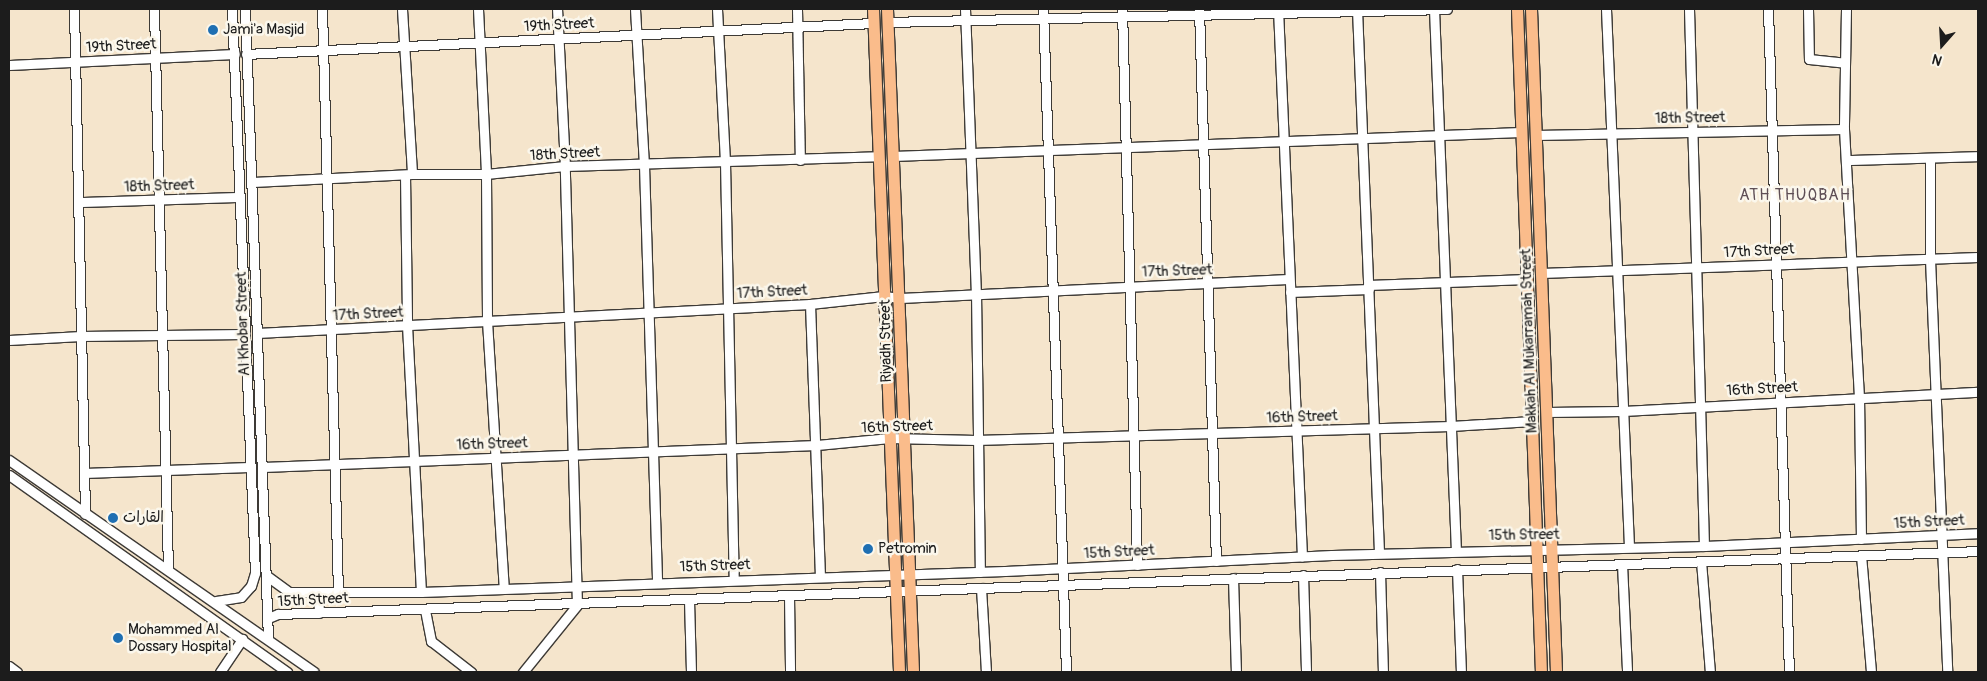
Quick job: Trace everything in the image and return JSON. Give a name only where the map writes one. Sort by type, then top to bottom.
[{"type":"main road","name":"Riyadh Street","points":[[873,9],[898,672]]},
{"type":"main road","name":"Riyadh Street","points":[[888,9],[900,298],[907,574],[913,672]]},
{"type":"main road","name":"Makkah Al Mukarramah Street","points":[[1517,9],[1541,672]]},
{"type":"main road","name":"Makkah Al Mukarramah Street","points":[[1532,9],[1556,672]]},
{"type":"street","points":[[74,9],[85,514]]},
{"type":"street","points":[[154,9],[168,568]]},
{"type":"street","name":"Al Khobar Street","points":[[216,601],[241,597],[251,586],[255,573],[249,467],[232,9]]},
{"type":"street","name":"Al Khobar Street","points":[[246,9],[246,54],[253,182],[268,638]]},
{"type":"street","points":[[322,9],[338,593]]},
{"type":"street","points":[[402,9],[408,174],[407,325],[414,461],[424,592],[431,641],[471,672]]},
{"type":"street","points":[[478,9],[478,43],[486,174],[487,321],[504,588]]},
{"type":"street","points":[[524,672],[577,605],[565,166],[557,9]]},
{"type":"street","points":[[635,9],[644,164],[647,312],[657,582]]},
{"type":"street","points":[[717,9],[725,162],[726,308],[734,580]]},
{"type":"street","points":[[797,9],[800,160]]},
{"type":"street","points":[[965,9],[976,292],[976,440],[980,572]]},
{"type":"street","points":[[1044,9],[1066,672]]},
{"type":"street","points":[[1434,9],[1441,136],[1456,551]]},
{"type":"street","points":[[888,22],[1044,20],[1122,13],[1447,9]]},
{"type":"street","points":[[1606,9],[1629,547]]},
{"type":"street","points":[[1689,9],[1704,546]]},
{"type":"street","points":[[1768,9],[1783,542],[1789,672]]},
{"type":"street","points":[[1808,9],[1809,59],[1845,63]]},
{"type":"street","points":[[1846,9],[1844,129],[1859,396],[1861,539]]},
{"type":"street","points":[[1357,10],[1379,553]]},
{"type":"street","points":[[1278,11],[1302,556]]},
{"type":"street","points":[[1199,12],[1205,144],[1216,561]]},
{"type":"street","points":[[1122,13],[1128,148],[1137,565]]},
{"type":"street","name":"19th Street","points":[[246,54],[873,23]]},
{"type":"street","name":"19th Street","points":[[9,65],[235,54]]},
{"type":"street","name":"18th Street","points":[[1536,135],[1612,135],[1692,130],[1771,132],[1844,129]]},
{"type":"street","points":[[893,156],[972,155],[1363,137],[1521,132]]},
{"type":"street","name":"18th Street","points":[[253,182],[408,174],[486,174],[565,166],[800,160],[878,156]]},
{"type":"street","points":[[1847,160],[1978,156]]},
{"type":"street","points":[[1930,158],[1930,259],[1947,672]]},
{"type":"street","name":"18th Street","points":[[79,202],[240,197]]},
{"type":"street","name":"17th Street","points":[[1541,273],[1978,256]]},
{"type":"street","name":"17th Street","points":[[257,333],[810,304],[884,296],[900,298],[976,292],[1209,284],[1289,279]]},
{"type":"street","points":[[1290,292],[1527,279]]},
{"type":"street","points":[[810,304],[817,445],[820,577]]},
{"type":"street","points":[[9,340],[81,336],[244,334]]},
{"type":"street","name":"16th Street","points":[[1547,412],[1623,411],[1859,396],[1978,392]]},
{"type":"street","name":"16th Street","points":[[263,467],[817,445],[890,438],[976,440],[1451,426],[1532,421]]},
{"type":"street","points":[[9,460],[85,514],[216,601],[314,672]]},
{"type":"street","points":[[84,473],[249,467]]},
{"type":"street","points":[[9,474],[287,672]]},
{"type":"street","name":"15th Street","points":[[267,576],[289,592],[424,592],[657,582],[980,572],[1379,553],[1704,546],[1978,533]]},
{"type":"street","points":[[253,539],[266,539]]},
{"type":"street","name":"15th Street","points":[[268,618],[278,614],[577,605],[1457,569],[1978,551]]},
{"type":"street","points":[[1861,555],[1871,672]]},
{"type":"street","points":[[1701,561],[1710,672]]},
{"type":"street","points":[[1622,564],[1627,672]]},
{"type":"street","points":[[1457,569],[1461,672]]},
{"type":"street","points":[[1380,572],[1383,672]]},
{"type":"street","points":[[1303,575],[1306,672]]},
{"type":"street","points":[[1234,578],[1236,672]]},
{"type":"street","points":[[980,588],[986,672]]},
{"type":"street","points":[[318,593],[319,613]]},
{"type":"street","points":[[789,596],[790,672]]},
{"type":"street","points":[[689,600],[691,672]]},
{"type":"street","points":[[220,672],[242,639]]},
{"type":"street","points":[[9,666],[17,672]]},
{"type":"place","name":"Jami'a Masjid","points":[[213,30]]},
{"type":"place","name":"القارات","points":[[113,518]]},
{"type":"place","name":"Petromin","points":[[868,549]]},
{"type":"place","name":"Mohammed Al Dossary Hospital","points":[[118,638]]},
{"type":"district","name":"ATH THUQBAH","points":[[1795,195]]}]
